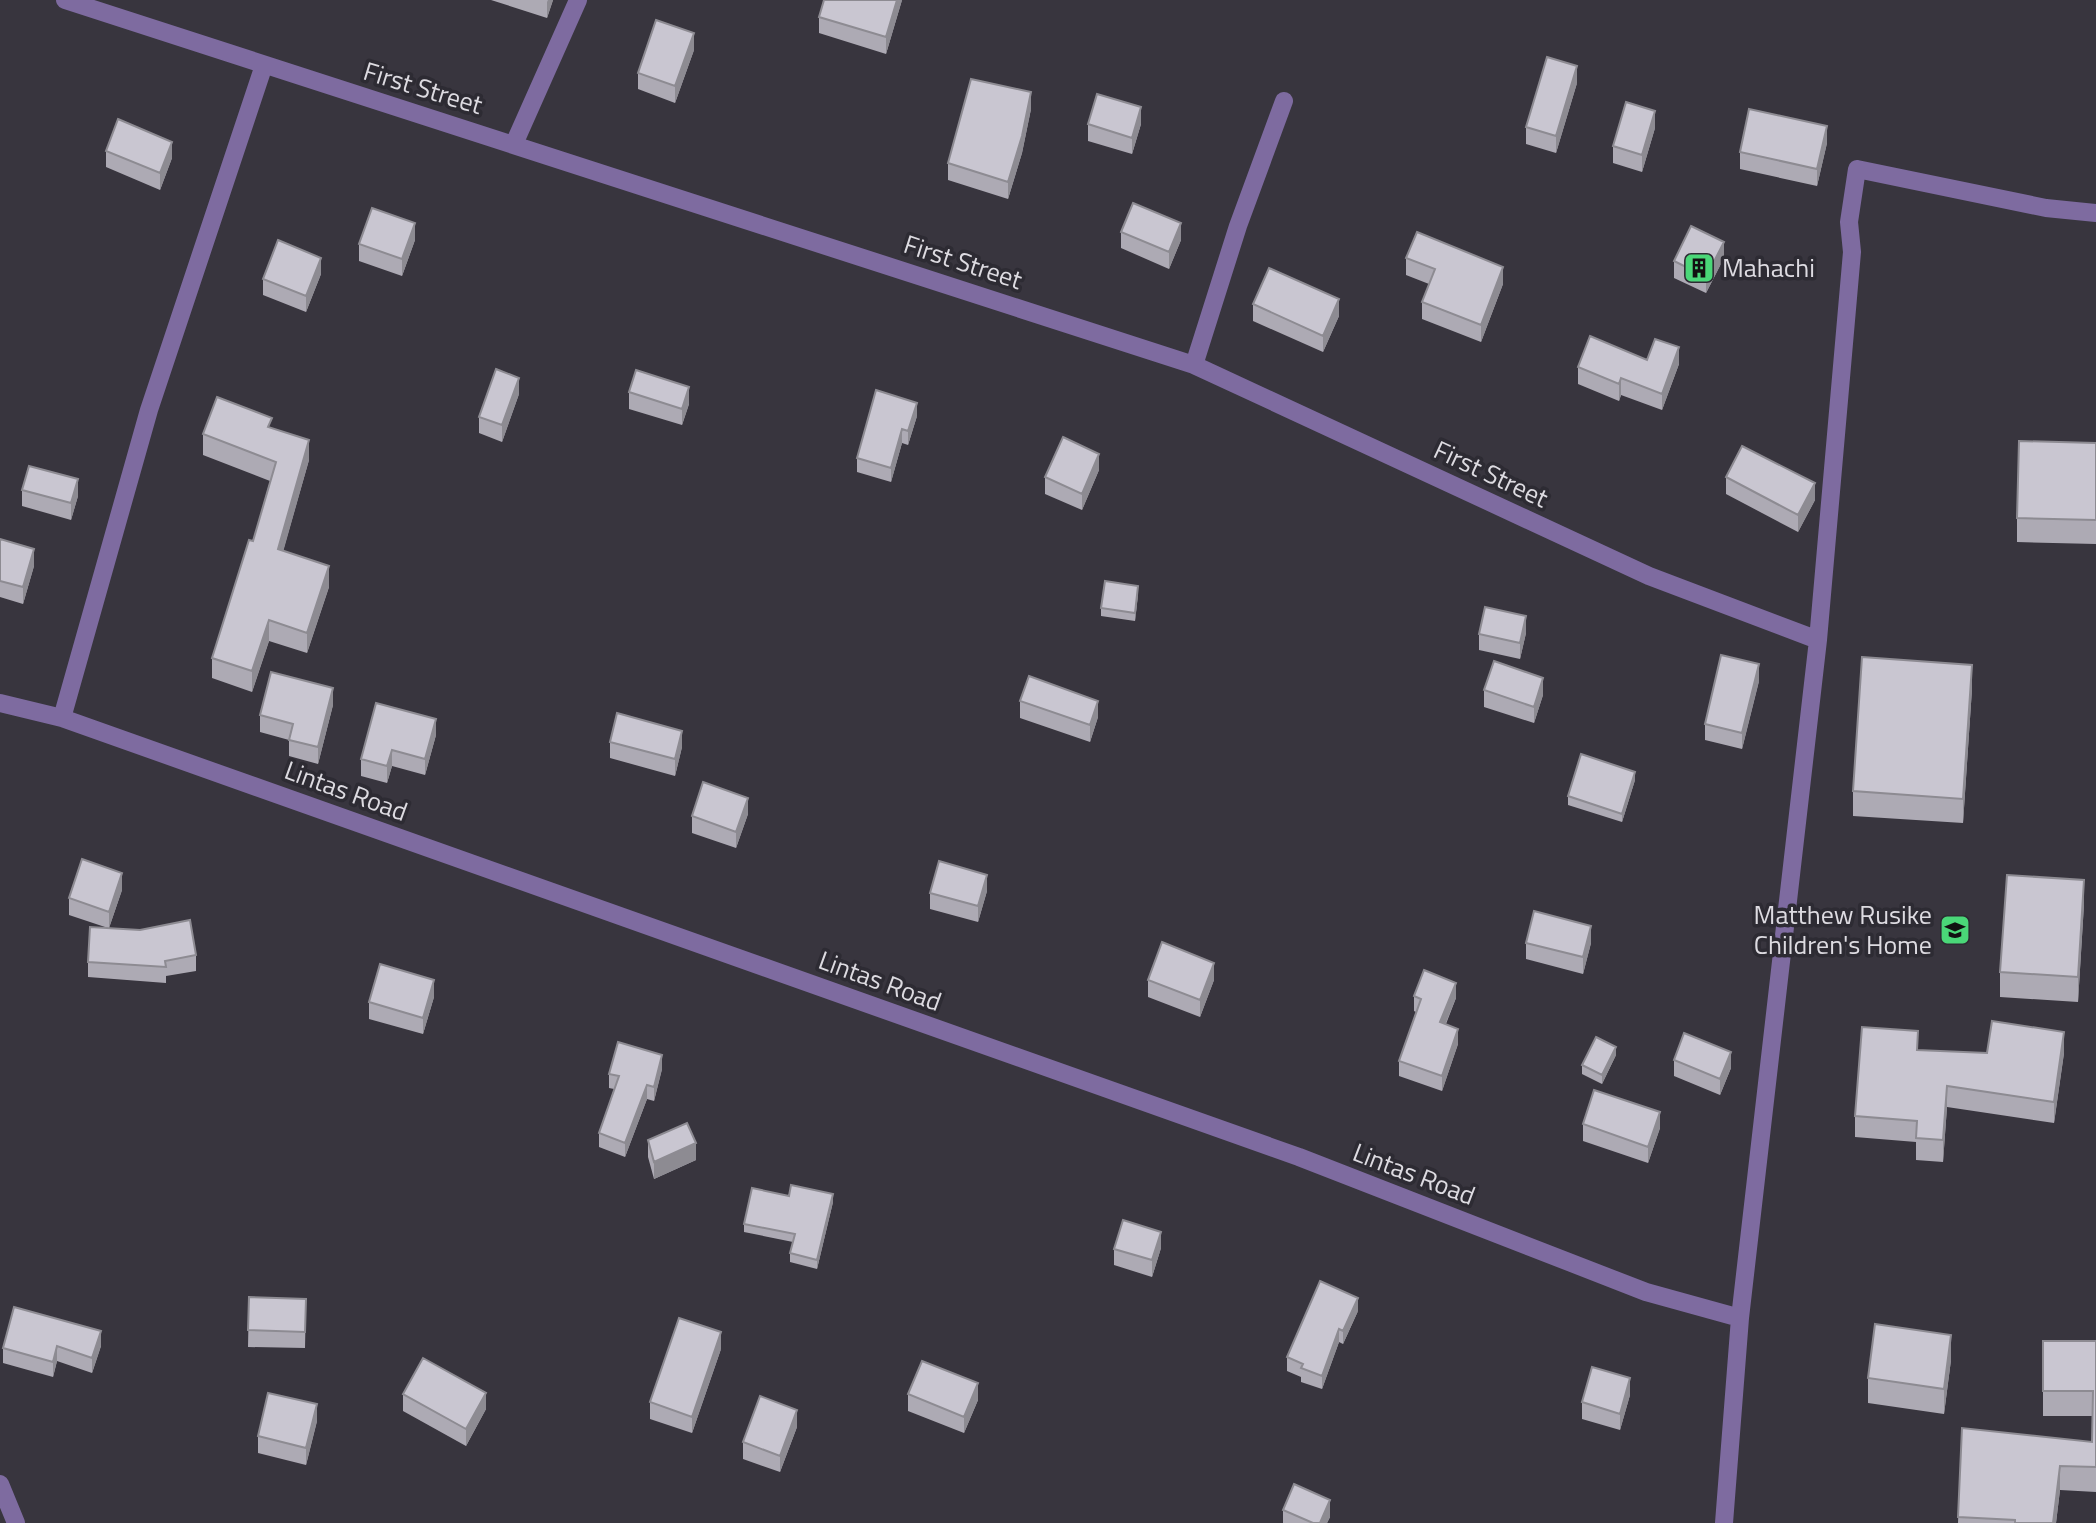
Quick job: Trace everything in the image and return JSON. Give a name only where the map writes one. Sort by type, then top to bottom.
[{"type":"street","name":"First Street","points":[[65,0],[1194,365],[1649,576],[1818,640]]},
{"type":"street","points":[[514,144],[578,0]]},
{"type":"street","points":[[62,718],[149,410],[264,65]]},
{"type":"street","points":[[1194,365],[1238,226],[1284,101]]},
{"type":"street","points":[[1724,1523],[1740,1318],[1818,640],[1852,252],[1849,222],[1857,169],[2046,208],[2096,213]]},
{"type":"street","name":"Lintas Road","points":[[0,703],[62,718],[1299,1157],[1646,1292],[1740,1318]]},
{"type":"street","points":[[0,1484],[16,1523]]},
{"type":"building","points":[[824,0],[897,0],[886,37],[819,17]]},
{"type":"building","points":[[656,20],[694,33],[675,86],[638,73]]},
{"type":"building","points":[[1547,57],[1577,66],[1556,136],[1526,127]]},
{"type":"building","points":[[971,79],[1031,92],[1022,136],[1008,182],[948,163]]},
{"type":"building","points":[[1097,94],[1141,107],[1132,138],[1088,124]]},
{"type":"building","points":[[1626,102],[1655,111],[1642,155],[1613,146]]},
{"type":"building","points":[[1749,109],[1827,126],[1817,169],[1740,152]]},
{"type":"building","points":[[118,119],[172,142],[160,173],[106,151]]},
{"type":"building","points":[[1133,203],[1181,223],[1169,252],[1121,232]]},
{"type":"building","points":[[372,208],[415,223],[402,259],[359,244]]},
{"type":"building","points":[[1691,226],[1724,242],[1706,277],[1674,261]]},
{"type":"building","points":[[1417,232],[1503,267],[1481,325],[1422,302],[1435,269],[1406,258]]},
{"type":"building","points":[[278,240],[321,258],[306,296],[263,279]]},
{"type":"building","points":[[1269,268],[1339,299],[1323,336],[1253,304]]},
{"type":"building","points":[[1590,336],[1647,360],[1655,339],[1679,347],[1662,394],[1621,378],[1619,384],[1578,367]]},
{"type":"building","points":[[496,369],[519,378],[502,425],[479,417]]},
{"type":"building","points":[[636,370],[689,387],[682,409],[629,392]]},
{"type":"building","points":[[876,390],[917,403],[908,431],[902,429],[891,468],[857,458]]},
{"type":"building","points":[[217,397],[272,418],[268,427],[309,440],[278,549],[329,566],[307,633],[269,620],[252,671],[212,658],[249,540],[253,541],[276,462],[203,434]]},
{"type":"building","points":[[1063,437],[1099,454],[1082,494],[1045,477]]},
{"type":"building","points":[[2019,441],[2096,443],[2096,520],[2017,518]]},
{"type":"building","points":[[1742,446],[1815,483],[1798,515],[1726,477]]},
{"type":"building","points":[[29,466],[78,479],[71,503],[22,490]]},
{"type":"building","points":[[0,539],[34,549],[23,587],[0,581]]},
{"type":"building","points":[[1105,581],[1138,586],[1135,613],[1101,608]]},
{"type":"building","points":[[1485,607],[1526,616],[1520,643],[1479,634]]},
{"type":"building","points":[[1721,655],[1759,664],[1742,733],[1705,724]]},
{"type":"building","points":[[1862,657],[1972,665],[1963,799],[1853,791]]},
{"type":"building","points":[[1494,661],[1543,678],[1534,707],[1484,690]]},
{"type":"building","points":[[271,672],[333,688],[318,747],[289,740],[293,724],[260,715]]},
{"type":"building","points":[[1029,676],[1098,701],[1090,725],[1020,701]]},
{"type":"building","points":[[376,703],[436,719],[425,759],[392,750],[387,766],[361,759]]},
{"type":"building","points":[[617,713],[682,731],[675,759],[610,742]]},
{"type":"building","points":[[1581,754],[1635,772],[1622,814],[1568,796]]},
{"type":"building","points":[[703,782],[748,798],[736,832],[692,816]]},
{"type":"building","points":[[82,859],[122,873],[109,912],[69,898]]},
{"type":"building","points":[[939,861],[987,875],[978,906],[930,893]]},
{"type":"building","points":[[2007,875],[2084,880],[2078,977],[2000,972]]},
{"type":"building","points":[[1534,911],[1591,926],[1583,957],[1526,943]]},
{"type":"building","points":[[190,920],[196,955],[165,961],[166,967],[88,962],[90,927],[140,930]]},
{"type":"building","points":[[1162,942],[1214,963],[1200,1000],[1148,980]]},
{"type":"building","points":[[380,964],[434,980],[423,1018],[369,1002]]},
{"type":"building","points":[[1424,970],[1456,983],[1440,1022],[1458,1029],[1442,1076],[1399,1061],[1421,999],[1414,996]]},
{"type":"building","points":[[1992,1021],[2064,1032],[2054,1102],[1947,1086],[1943,1140],[1916,1138],[1917,1121],[1855,1116],[1862,1027],[1918,1031],[1917,1050],[1987,1053]]},
{"type":"building","points":[[1684,1033],[1731,1052],[1720,1079],[1674,1060]]},
{"type":"building","points":[[1596,1037],[1616,1047],[1602,1075],[1582,1065]]},
{"type":"building","points":[[618,1042],[662,1055],[654,1087],[647,1085],[625,1143],[599,1133],[619,1076],[609,1074]]},
{"type":"building","points":[[1594,1090],[1660,1112],[1648,1147],[1583,1124]]},
{"type":"building","points":[[687,1123],[696,1143],[654,1162],[648,1140]]},
{"type":"building","points":[[791,1185],[833,1194],[817,1260],[790,1253],[795,1234],[744,1224],[752,1188],[789,1196]]},
{"type":"building","points":[[1123,1220],[1161,1232],[1152,1260],[1114,1249]]},
{"type":"building","points":[[1320,1281],[1358,1298],[1343,1331],[1339,1329],[1322,1376],[1301,1368],[1303,1364],[1287,1357]]},
{"type":"building","points":[[249,1297],[306,1299],[305,1332],[248,1330]]},
{"type":"building","points":[[14,1307],[101,1331],[92,1358],[57,1346],[53,1362],[3,1348]]},
{"type":"building","points":[[679,1318],[721,1332],[692,1417],[650,1402]]},
{"type":"building","points":[[1875,1324],[1951,1335],[1944,1389],[1868,1378]]},
{"type":"building","points":[[2043,1341],[2096,1341],[2096,1467],[2060,1466],[2053,1523],[2015,1523],[2015,1520],[1958,1517],[1962,1428],[2092,1442],[2093,1391],[2043,1391]]},
{"type":"building","points":[[423,1358],[486,1393],[466,1429],[403,1394]]},
{"type":"building","points":[[922,1361],[978,1383],[964,1417],[908,1394]]},
{"type":"building","points":[[1592,1367],[1630,1378],[1620,1414],[1582,1402]]},
{"type":"building","points":[[268,1393],[317,1404],[306,1448],[258,1436]]},
{"type":"building","points":[[760,1396],[797,1410],[780,1456],[743,1442]]},
{"type":"building","points":[[1294,1484],[1330,1500],[1320,1523],[1313,1523],[1283,1510]]},
{"type":"place","name":"Mahachi","points":[[1699,268]]},
{"type":"place","name":"Matthew Rusike Children's Home","points":[[1955,930]]}]
